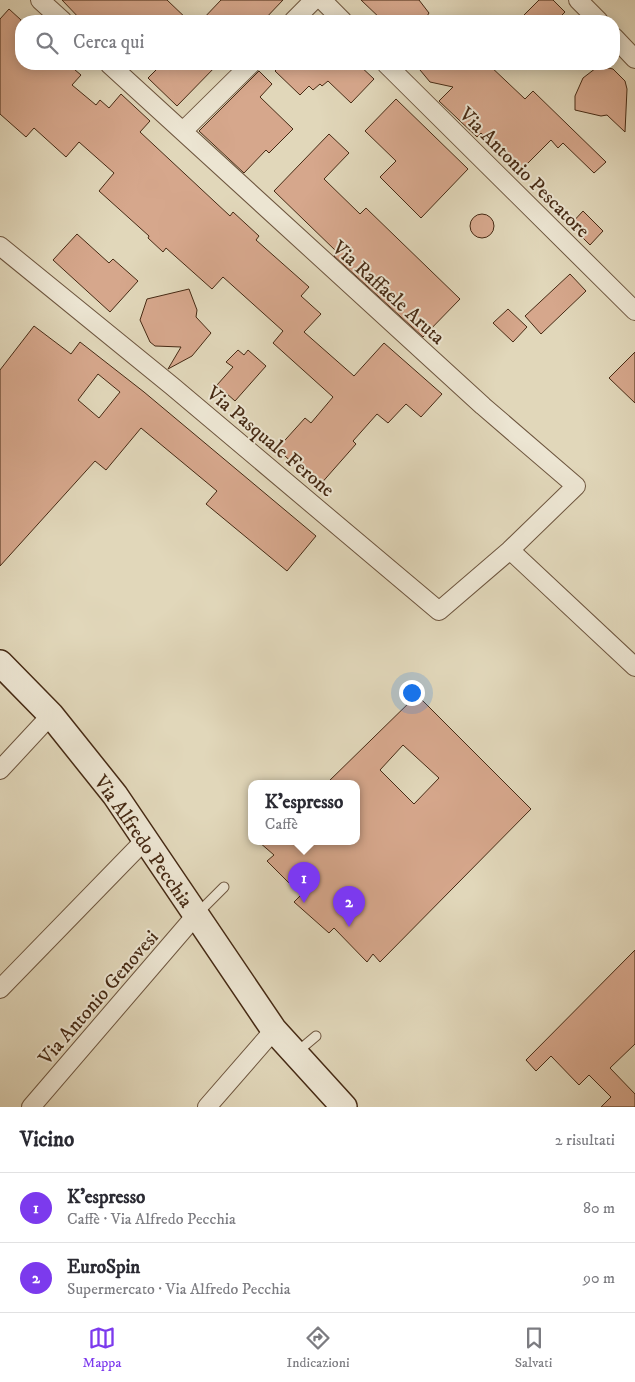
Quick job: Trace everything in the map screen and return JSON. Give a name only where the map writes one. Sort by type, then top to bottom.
[{"type":"main road","name":"Via Alfredo Pecchia","points":[[0,663],[51,715],[115,795],[274,1030],[332,1103]]},
{"type":"street","points":[[40,0],[56,15]]},
{"type":"street","points":[[299,15],[314,0]]},
{"type":"street","points":[[322,0],[337,15]]},
{"type":"street","points":[[578,0],[593,15]]},
{"type":"street","points":[[620,43],[635,59]]},
{"type":"street","name":"Via Raffaele Aruta","points":[[116,70],[483,406],[576,486],[510,550]]},
{"type":"street","points":[[183,132],[244,70]]},
{"type":"street","name":"Via Antonio Pescatore","points":[[392,70],[635,311]]},
{"type":"street","name":"Via Pasquale Ferone","points":[[0,246],[172,386],[439,611],[510,550]]},
{"type":"street","points":[[510,550],[635,667]]},
{"type":"street","points":[[0,770],[51,715]]},
{"type":"street","points":[[0,989],[145,840]]},
{"type":"street","name":"Via Antonio Genovesi","points":[[31,1107],[196,915]]},
{"type":"street","points":[[207,1107],[274,1030]]},
{"type":"lane","points":[[196,915],[224,888]]},
{"type":"lane","points":[[294,1054],[316,1036]]},
{"type":"building","points":[[62,0],[167,0],[183,15],[76,15]]},
{"type":"building","points":[[221,0],[283,0],[269,15],[207,15]]},
{"type":"building","points":[[361,0],[419,0],[429,13],[428,15],[377,15]]},
{"type":"building","points":[[539,0],[553,0],[565,12],[562,15],[524,15]]},
{"type":"building","points":[[9,9],[16,15],[15,70],[75,70],[81,75],[72,85],[96,105],[100,100],[109,108],[121,94],[150,121],[140,132],[230,216],[233,212],[259,236],[256,240],[309,287],[301,296],[321,314],[304,332],[354,376],[384,343],[442,394],[421,417],[406,404],[388,423],[377,414],[353,441],[356,444],[319,486],[277,449],[305,418],[311,423],[333,397],[273,343],[283,331],[223,277],[212,289],[166,248],[163,252],[148,238],[149,236],[99,191],[114,173],[79,142],[66,157],[34,128],[26,137],[0,114],[0,19]]},
{"type":"building","points":[[156,70],[212,70],[177,106],[148,78]]},
{"type":"building","points":[[364,70],[374,79],[351,103],[328,81],[322,86],[320,84],[313,90],[309,86],[300,95],[275,71]]},
{"type":"building","points":[[420,70],[494,70],[525,99],[533,91],[606,162],[594,173],[563,143],[558,148],[551,140],[520,171],[481,133],[477,137],[439,101],[453,87],[430,82]]},
{"type":"building","points":[[593,70],[614,70],[625,81],[627,89],[625,132],[607,115],[601,116],[575,110],[575,96],[583,78]]},
{"type":"building","points":[[259,71],[272,84],[260,97],[293,129],[269,153],[266,150],[244,173],[199,131]]},
{"type":"building","points":[[396,99],[468,169],[421,218],[380,177],[396,161],[365,131]]},
{"type":"building","points":[[329,134],[349,153],[324,179],[360,214],[366,208],[460,299],[423,337],[334,256],[337,252],[274,191]]},
{"type":"building","points":[[583,211],[603,231],[590,245],[570,225]]},
{"type":"building","points":[[482,214],[490,218],[494,226],[490,234],[482,238],[474,234],[470,226],[474,218]]},
{"type":"building","points":[[77,234],[109,263],[113,259],[138,281],[110,312],[53,260]]},
{"type":"building","points":[[570,274],[586,291],[541,334],[525,316]]},
{"type":"building","points":[[189,289],[197,310],[196,317],[211,333],[192,356],[168,369],[181,347],[155,346],[150,342],[140,320],[147,299]]},
{"type":"building","points":[[508,309],[527,327],[513,342],[493,323]]},
{"type":"building","points":[[34,326],[71,354],[80,342],[144,392],[316,536],[287,571],[206,504],[217,491],[141,428],[106,470],[95,461],[0,566],[0,370]],"holes":[[[98,374],[120,392],[99,418],[78,400]]]},
{"type":"building","points":[[238,350],[244,355],[248,350],[266,366],[235,401],[217,385],[233,367],[226,362]]},
{"type":"building","points":[[635,352],[635,403],[609,378]]},
{"type":"building","points":[[417,695],[531,809],[380,962],[373,954],[367,962],[334,928],[329,933],[294,902],[301,895],[267,861],[274,855],[262,845],[360,845],[360,780],[330,780]],"holes":[[[403,745],[439,778],[414,804],[380,770]]]},
{"type":"building","points":[[635,950],[635,1044],[610,1068],[635,1094],[635,1107],[601,1107],[611,1097],[589,1075],[579,1085],[551,1056],[536,1071],[526,1060]]},
{"type":"place","name":"K'espresso","points":[[304,903]]},
{"type":"place","name":"EuroSpin","points":[[349,927]]}]
